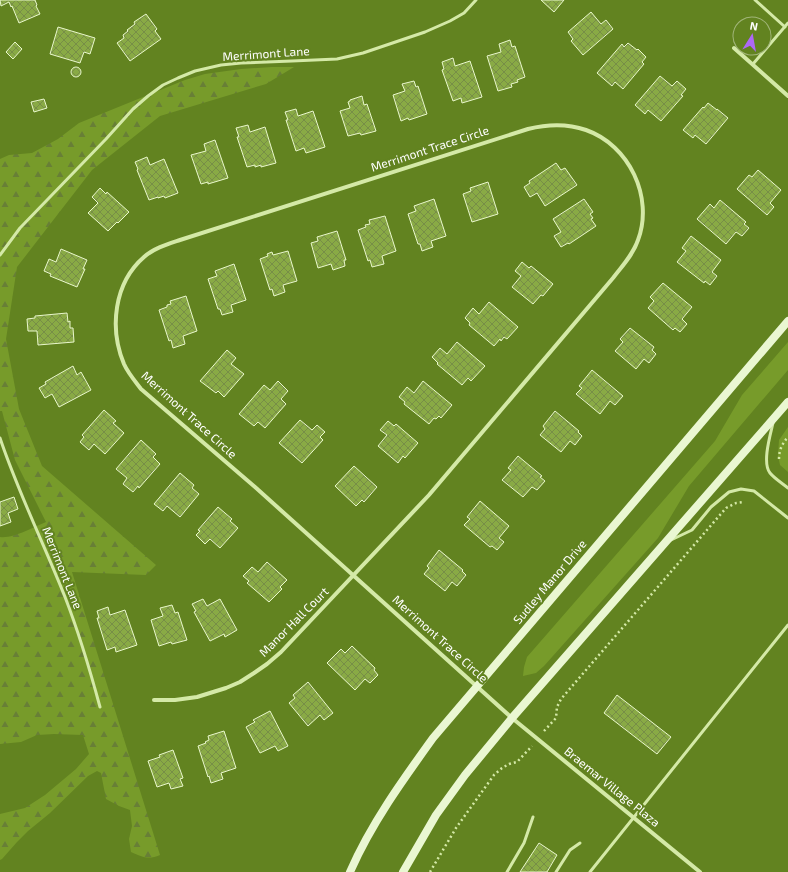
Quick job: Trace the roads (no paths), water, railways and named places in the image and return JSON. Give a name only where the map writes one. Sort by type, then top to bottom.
[{"type":"main road","name":"Sudley Manor Drive","points":[[350,872],[372,829],[401,783],[433,738],[788,321]]},
{"type":"main road","points":[[403,872],[440,809],[465,775],[512,718],[788,402]]},
{"type":"street","points":[[744,56],[788,96]]},
{"type":"street","name":"Merrimont Trace Circle","points":[[354,576],[429,496],[608,284],[633,252],[639,239],[642,225],[643,210],[641,193],[636,177],[625,159],[616,149],[600,136],[586,130],[563,125],[550,124],[528,129],[180,240],[152,251],[134,268],[121,289],[116,316],[116,335],[121,356],[132,378],[141,389],[250,483],[512,718]]},
{"type":"street","name":"Manor Hall Court","points":[[154,700],[175,700],[197,697],[240,682],[267,664],[280,652],[354,576]]},
{"type":"street","name":"Braemar Village Plaza","points":[[512,718],[700,872]]},
{"type":"lane","name":"Merrimont Lane","points":[[0,255],[20,228],[133,109],[148,96],[168,83],[195,71],[221,65],[337,58],[363,53],[425,32],[450,21],[464,14],[476,0]]},
{"type":"lane","points":[[755,0],[785,27]]},
{"type":"lane","points":[[753,64],[788,23]]},
{"type":"lane","points":[[774,418],[768,444],[766,463],[770,473],[788,488]]},
{"type":"lane","name":"Merrimont Lane","points":[[0,438],[9,465],[65,597],[79,636],[100,707]]},
{"type":"lane","points":[[664,544],[692,530],[711,508],[729,492],[741,489],[754,491],[788,518]]},
{"type":"lane","points":[[590,872],[788,625]]},
{"type":"lane","points":[[507,872],[524,843],[533,817]]},
{"type":"lane","points":[[556,872],[570,850],[580,843]]}]
